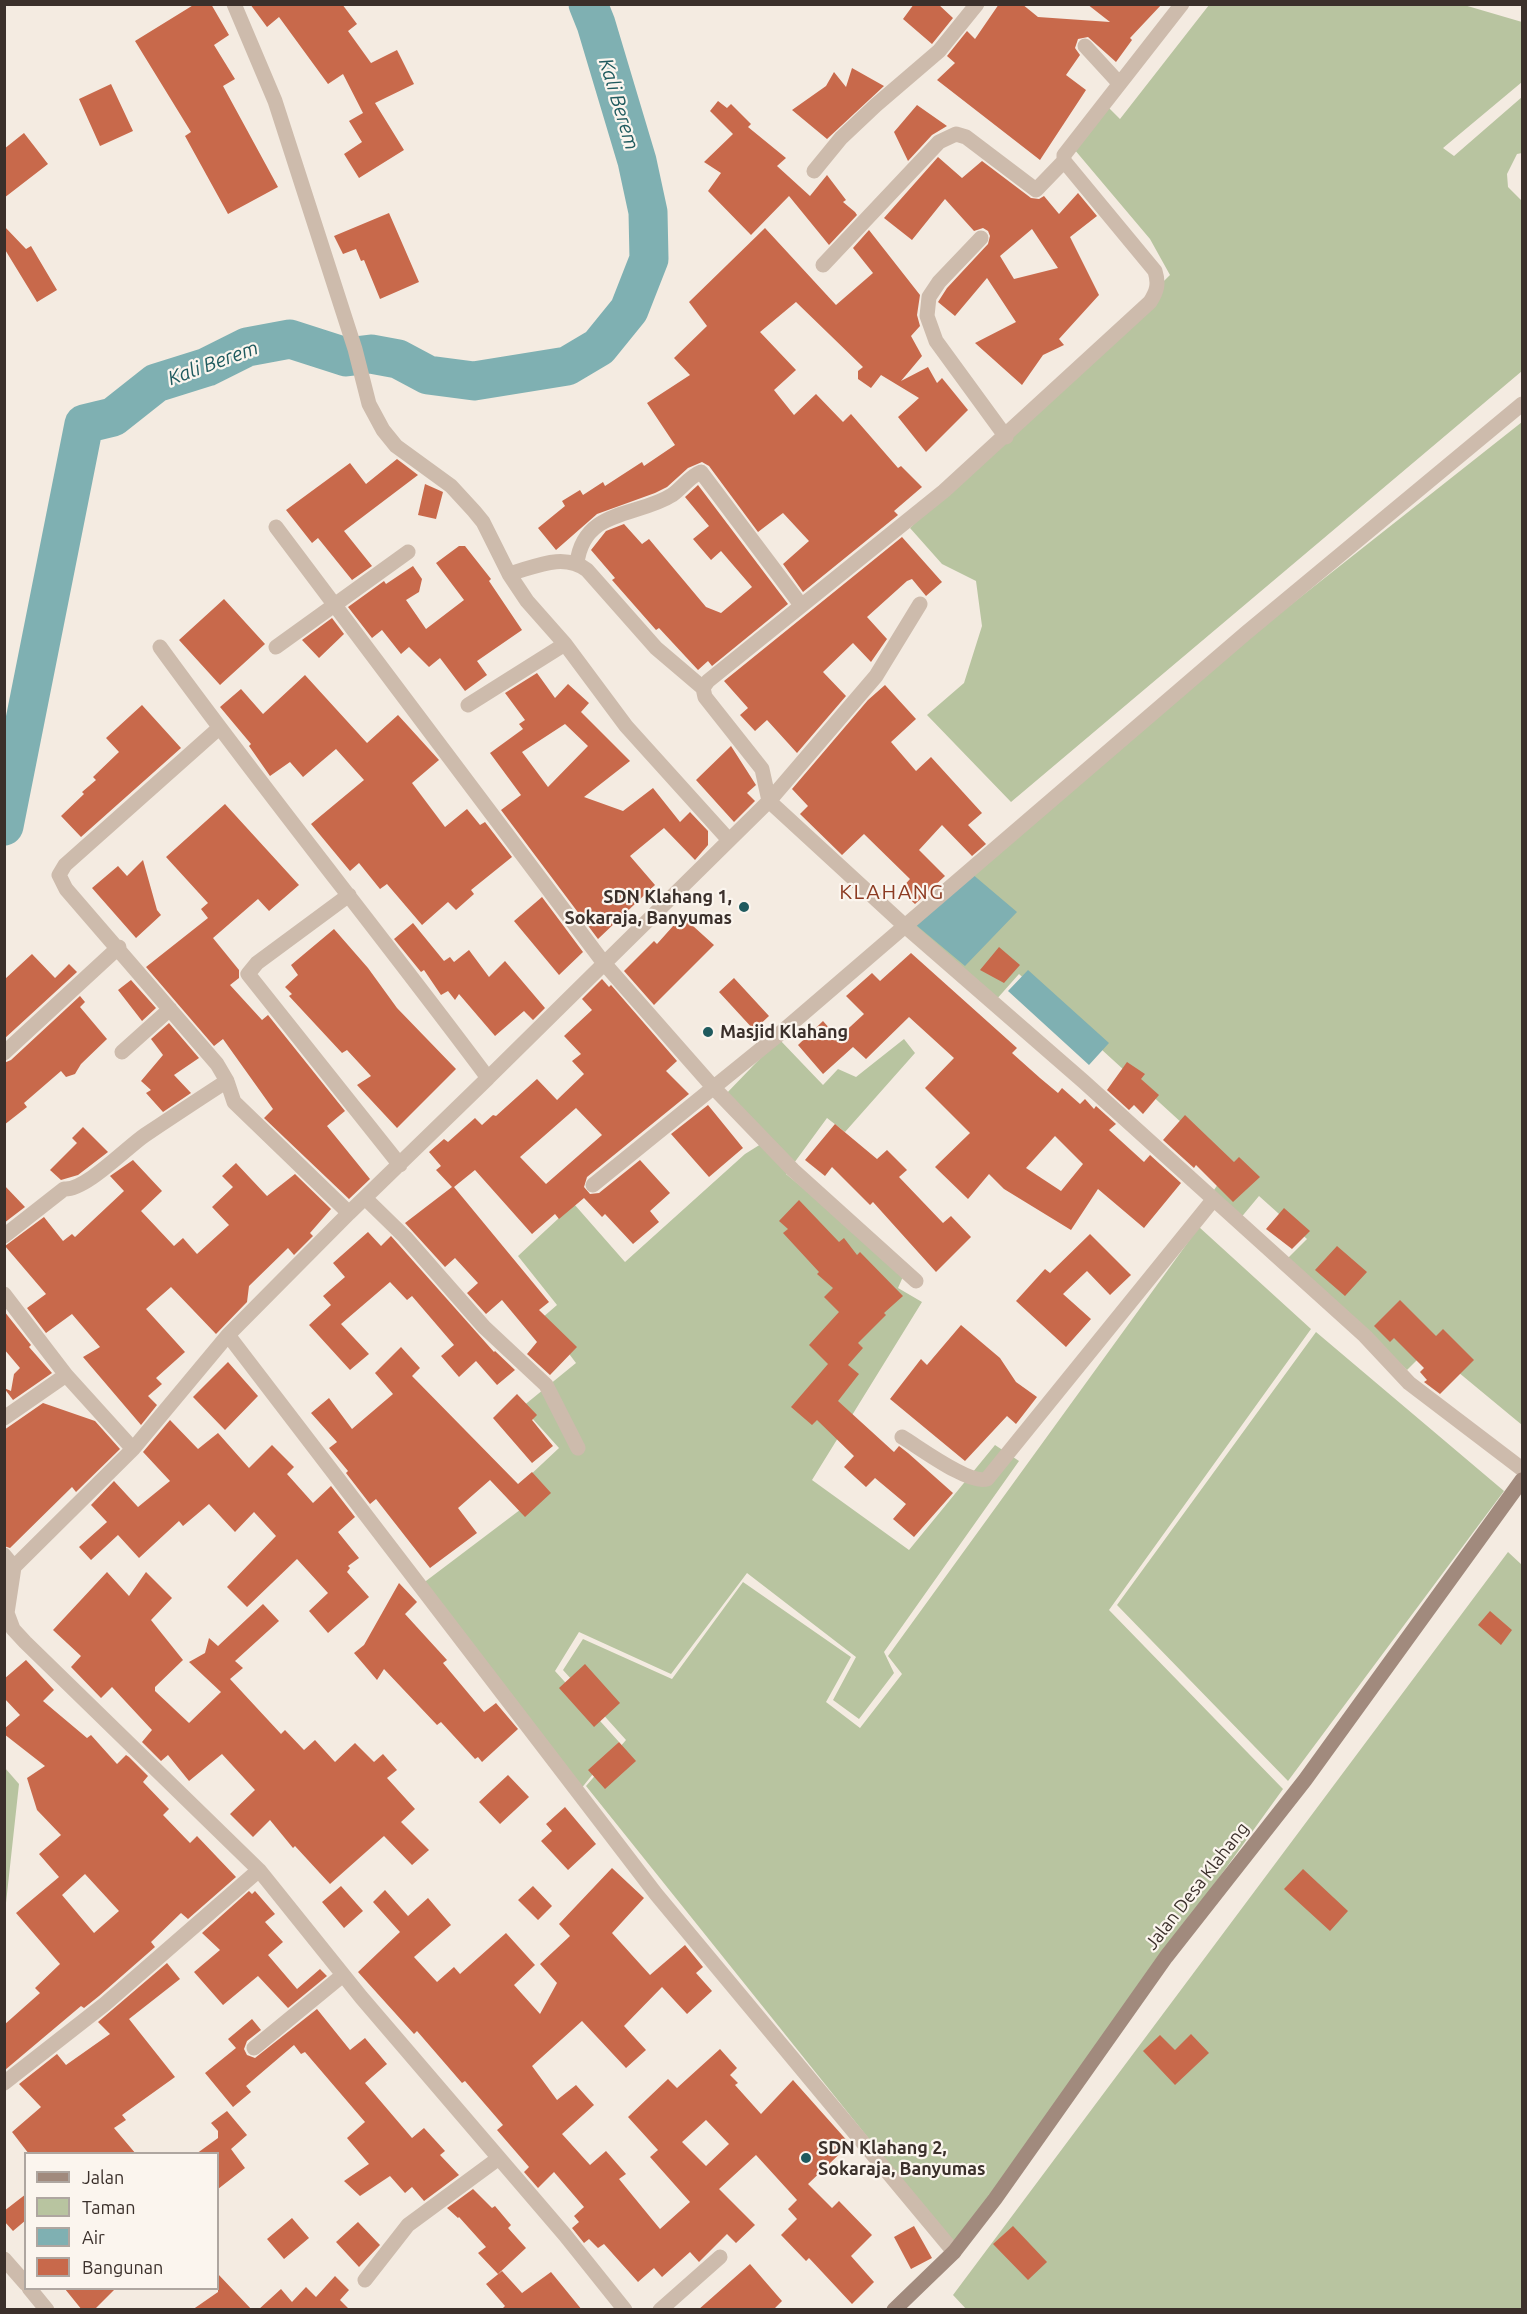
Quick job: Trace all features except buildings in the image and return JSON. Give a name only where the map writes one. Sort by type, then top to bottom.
[{"type":"street","points":[[234,4],[275,101],[356,355],[369,404],[383,430],[396,446],[451,486],[483,522],[509,574],[527,601],[565,644],[626,726],[728,839]]},
{"type":"street","points":[[814,171],[848,132],[939,51],[977,4]]},
{"type":"street","points":[[823,265],[939,142],[956,134],[966,137],[1036,190],[1041,188],[1064,161],[1066,149],[1182,4]]},
{"type":"street","points":[[1085,46],[1119,82]]},
{"type":"street","points":[[703,688],[708,681],[801,605],[887,539],[1006,437],[1150,302],[1156,292],[1158,281],[1155,271],[1064,161]]},
{"type":"street","points":[[981,238],[939,282],[929,297],[927,316],[936,341],[1006,437]]},
{"type":"street","points":[[593,1185],[777,1036],[1246,633],[1522,404]]},
{"type":"street","points":[[577,563],[580,546],[588,534],[618,514],[671,496],[701,472],[801,605]]},
{"type":"street","points":[[276,527],[603,962],[713,1087],[801,1178],[916,1281]]},
{"type":"street","points":[[276,647],[408,552]]},
{"type":"street","points":[[509,574],[560,560],[577,563],[587,570],[656,648],[703,688],[705,697],[762,769],[769,801],[905,926],[1083,1081],[1365,1336],[1409,1383],[1522,1469]]},
{"type":"street","points":[[625,2310],[343,1975],[258,1870],[13,1629],[7,1613],[9,1561],[133,1449],[228,1335],[603,962],[769,801],[876,676],[920,604]]},
{"type":"street","points":[[468,705],[565,644]]},
{"type":"street","points":[[160,646],[219,728],[488,1078]]},
{"type":"street","points":[[219,728],[60,870],[61,882],[217,1064],[227,1081],[234,1102],[349,1213]]},
{"type":"street","points":[[349,895],[257,963],[248,974],[400,1165]]},
{"type":"street","points":[[4,1053],[119,947]]},
{"type":"street","points":[[122,1052],[170,1009]]},
{"type":"street","points":[[4,1236],[64,1189],[70,1190],[92,1177],[143,1136],[227,1081]]},
{"type":"street","points":[[365,1198],[405,1237],[484,1327],[546,1385],[578,1448]]},
{"type":"street","points":[[902,1437],[966,1476],[982,1481],[987,1479],[1213,1200]]},
{"type":"street","points":[[4,1294],[66,1375],[133,1449]]},
{"type":"street","points":[[228,1335],[656,1894],[954,2252]]},
{"type":"street","points":[[4,1418],[66,1375]]},
{"type":"street","name":"Jalan Desa Klahang","points":[[894,2310],[954,2252],[1113,2036],[1166,1957],[1305,1780],[1522,1480]]},
{"type":"street","points":[[4,2083],[105,2004],[258,1870]]},
{"type":"street","points":[[255,2048],[343,1975]]},
{"type":"street","points":[[365,2280],[408,2225],[499,2158]]},
{"type":"street","points":[[660,2310],[720,2257]]},
{"type":"street","points":[[4,2259],[24,2282]]},
{"type":"street","points":[[30,2290],[47,2310]]},
{"type":"green space","points":[[1209,5],[1464,5],[1522,22],[1522,82],[1443,148],[1454,156],[1522,97],[1522,153],[1517,154],[1507,174],[1508,187],[1522,201],[1522,371],[1011,802],[927,715],[964,683],[982,626],[976,581],[942,564],[910,528],[1032,412],[1170,275],[1150,239],[1074,149],[1105,104],[1120,119]]},
{"type":"green space","points":[[1522,422],[1522,1425],[1429,1348],[1407,1370],[1286,1260],[1307,1239],[1259,1196],[1234,1226],[1207,1200],[1230,1167],[1019,974],[995,1001],[910,925],[1250,637]]},
{"type":"green space","points":[[779,1039],[823,1085],[838,1069],[856,1077],[904,1039],[915,1053],[845,1132],[827,1118],[786,1174],[905,1272],[898,1288],[922,1302],[812,1480],[909,1550],[995,1445],[1019,1461],[884,1652],[894,1673],[859,1719],[833,1700],[856,1657],[747,1573],[671,1674],[579,1632],[555,1671],[619,1742],[580,1790],[422,1584],[541,1494],[527,1478],[559,1448],[522,1407],[576,1363],[542,1318],[557,1305],[518,1256],[574,1204],[625,1262],[745,1154],[761,1144],[723,1097]]},
{"type":"green space","points":[[1199,1227],[1311,1329],[1109,1610],[1283,1789],[954,2245],[586,1786],[626,1740],[563,1670],[583,1639],[672,1679],[743,1582],[851,1657],[826,1702],[860,1728],[902,1674],[888,1656]]},
{"type":"green space","points":[[1316,1332],[1504,1491],[1288,1781],[1117,1605]]},
{"type":"green space","points":[[1508,1552],[1522,1565],[1522,2309],[967,2310],[953,2295]]},
{"type":"green space","points":[[5,1768],[19,1784],[5,1912]]},
{"type":"water","points":[[971,873],[1017,912],[965,966],[916,925]]},
{"type":"water","points":[[1028,970],[1109,1043],[1089,1065],[1008,991]]},
{"type":"waterway","name":"Kali Berem","points":[[4,826],[84,424],[113,417],[156,383],[207,367],[247,347],[290,339],[346,357],[371,354],[398,359],[428,375],[474,381],[567,366],[599,347],[629,310],[649,259],[648,212],[637,161],[588,4]]},
{"type":"place","name":"SDN Klahang 1, Sokaraja, Banyumas","points":[[744,907]]},
{"type":"place","name":"Masjid Klahang","points":[[708,1032]]},
{"type":"place","name":"SDN Klahang 2, Sokaraja, Banyumas","points":[[806,2158]]},
{"type":"district","name":"KLAHANG","points":[[892,892]]}]
